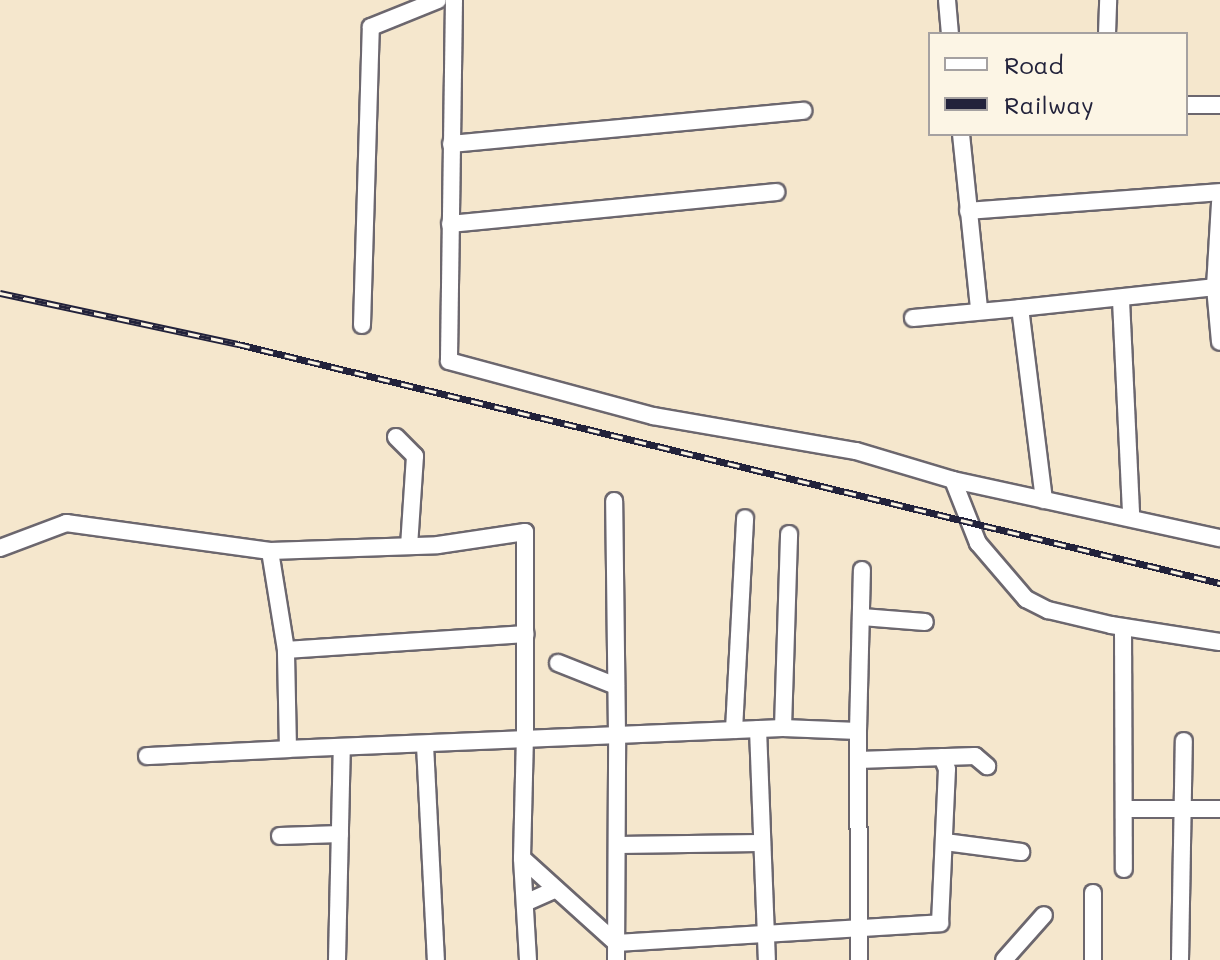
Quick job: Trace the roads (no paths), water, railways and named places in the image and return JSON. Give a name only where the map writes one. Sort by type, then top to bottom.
[{"type":"street","points":[[362,325],[371,27],[438,0]]},
{"type":"street","points":[[454,0],[449,361],[653,416],[856,451],[953,480],[1131,516],[1220,538]]},
{"type":"street","points":[[947,0],[950,32]]},
{"type":"street","points":[[1107,32],[1108,0]]},
{"type":"street","points":[[1188,105],[1220,105]]},
{"type":"street","points":[[451,144],[803,111]]},
{"type":"street","points":[[961,136],[979,309]]},
{"type":"street","points":[[450,224],[776,192]]},
{"type":"street","points":[[968,211],[1220,192]]},
{"type":"street","points":[[1220,202],[1215,287],[1220,342]]},
{"type":"street","points":[[913,318],[979,309],[1121,300],[1215,287]]},
{"type":"street","points":[[1121,300],[1131,516]]},
{"type":"street","points":[[1020,308],[1044,500]]},
{"type":"street","points":[[396,437],[415,456],[409,546]]},
{"type":"street","points":[[953,480],[978,543],[1026,599],[1048,610],[1123,627],[1220,642]]},
{"type":"street","points":[[614,501],[618,845],[616,951]]},
{"type":"street","points":[[734,730],[745,518]]},
{"type":"street","points":[[0,548],[66,523],[270,551],[409,546],[525,532],[522,858],[528,960]]},
{"type":"street","points":[[783,728],[789,534]]},
{"type":"street","points":[[270,551],[286,650],[288,749]]},
{"type":"street","points":[[859,960],[858,731],[862,570]]},
{"type":"street","points":[[862,617],[925,622]]},
{"type":"street","points":[[1123,627],[1124,869]]},
{"type":"street","points":[[286,650],[525,634]]},
{"type":"street","points":[[558,663],[616,686]]},
{"type":"street","points":[[147,756],[783,728],[858,731]]},
{"type":"street","points":[[758,729],[759,843],[767,960]]},
{"type":"street","points":[[1180,960],[1184,741]]},
{"type":"street","points":[[425,745],[436,960]]},
{"type":"street","points":[[337,960],[342,747]]},
{"type":"street","points":[[858,760],[975,756],[987,766]]},
{"type":"street","points":[[616,951],[763,933],[940,923],[947,769],[942,757]]},
{"type":"street","points":[[1125,809],[1220,809]]},
{"type":"street","points":[[280,836],[340,834]]},
{"type":"street","points":[[945,842],[1021,852]]},
{"type":"street","points":[[618,845],[759,843]]},
{"type":"street","points":[[522,858],[616,951]]},
{"type":"street","points":[[525,903],[556,889]]},
{"type":"street","points":[[1093,893],[1093,960]]},
{"type":"street","points":[[1004,960],[1044,915]]},
{"type":"railway","points":[[0,293],[238,344],[1220,583]]}]
